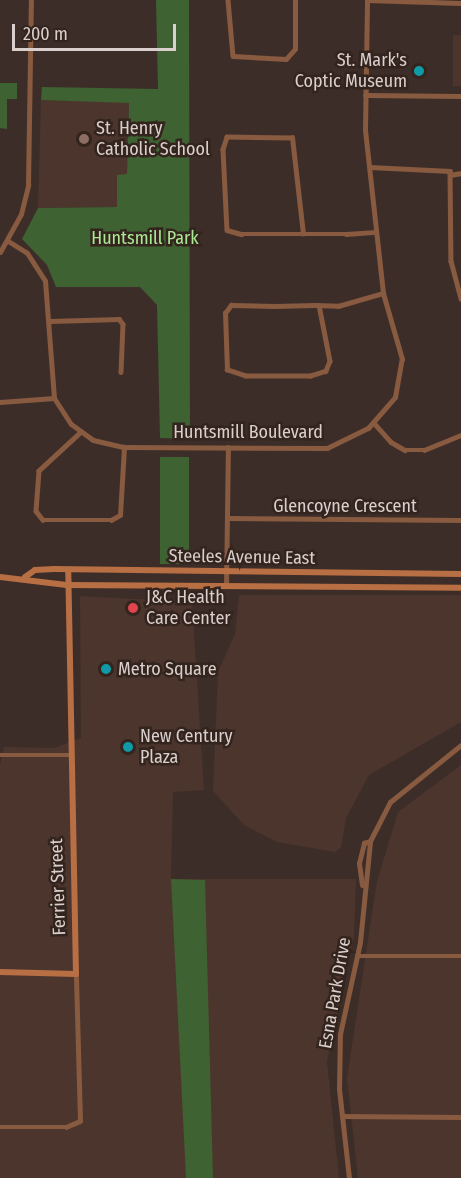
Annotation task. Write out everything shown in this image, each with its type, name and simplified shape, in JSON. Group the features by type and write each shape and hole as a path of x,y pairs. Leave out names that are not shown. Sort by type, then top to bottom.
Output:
{"main road":[{"name":"Steeles Avenue East","path":"25,577 35,570 461,574"},
{"name":"Ferrier Street","path":"68,570 69,755 76,974"},
{"name":"Steeles Avenue East","path":"0,577 25,577 35,584 68,585 461,588"},
{"path":"0,972 76,974"}],"street":[{"path":"0,252 8,241 28,185 31,0"},
{"path":"228,0 233,56 286,59 295,49 295,0"},
{"path":"367,0 461,3"},
{"name":"Huntsmill Boulevard","path":"80,433 124,447 327,448 374,423 395,397 402,372 401,351 383,293 376,232 365,95 367,0"},
{"path":"365,95 461,96"},
{"path":"303,234 292,138 227,137 223,149 227,230 303,234 376,232"},
{"path":"370,166 444,168 450,175 451,261 461,299"},
{"path":"450,175 461,173"},
{"path":"8,241 40,270 48,292 54,398 80,433 39,471 36,511 43,520 111,520 120,516 124,447"},
{"path":"319,305 330,361 326,371 311,376 246,376 228,370 225,313 231,305 319,305 338,306 383,293"},
{"path":"50,321 120,320 121,372"},
{"path":"0,402 54,398"},
{"path":"374,423 391,442 405,450 424,450 461,435"},
{"path":"226,586 229,518 228,447"},
{"name":"Glencoyne Crescent","path":"229,518 461,520"},
{"name":"Esna Park Drive","path":"350,1178 342,1116 340,1034 357,956 362,885 370,841 395,797 461,745"},
{"path":"0,755 69,755"},
{"path":"357,956 461,956"},
{"name":"Ferrier Street","path":"0,1127 66,1127 80,1121 76,974"},
{"path":"342,1116 461,1117"}],"shaded area":[{"path":"453,35 461,35 461,86 453,86"},
{"name":"St. Henry Catholic School","path":"41,100 129,102 127,175 117,175 117,207 38,208"},
{"path":"239,595 461,595 461,722 369,775 346,818 341,848 335,852 277,842 244,825 213,791 218,672 235,634"},
{"path":"80,596 192,602 204,790 173,792 171,879 356,879 354,935 327,1061 339,1178 0,1178 0,765 4,747 54,748 81,738"},
{"path":"461,765 461,1178 358,1178 347,1078 377,881 398,812"}],"green space":[{"name":"Huntsmill Park","path":"156,0 189,0 190,439 160,438 157,305 140,287 56,287 47,265 22,239 38,208 117,207 117,175 127,174 129,103 41,100 42,87 158,89"},
{"path":"0,83 17,83 17,99 7,99 7,129 0,128"},
{"path":"160,457 189,457 189,564 160,564"},
{"path":"171,879 205,880 213,1178 186,1178"}],"place":[{"name":"St. Mark's Coptic Museum","path":"419,71"},
{"name":"St. Henry Catholic School","path":"84,139"},
{"name":"J&C Health Care Center","path":"133,608"},
{"name":"Metro Square","path":"106,669"},
{"name":"New Century Plaza","path":"128,747"}]}
